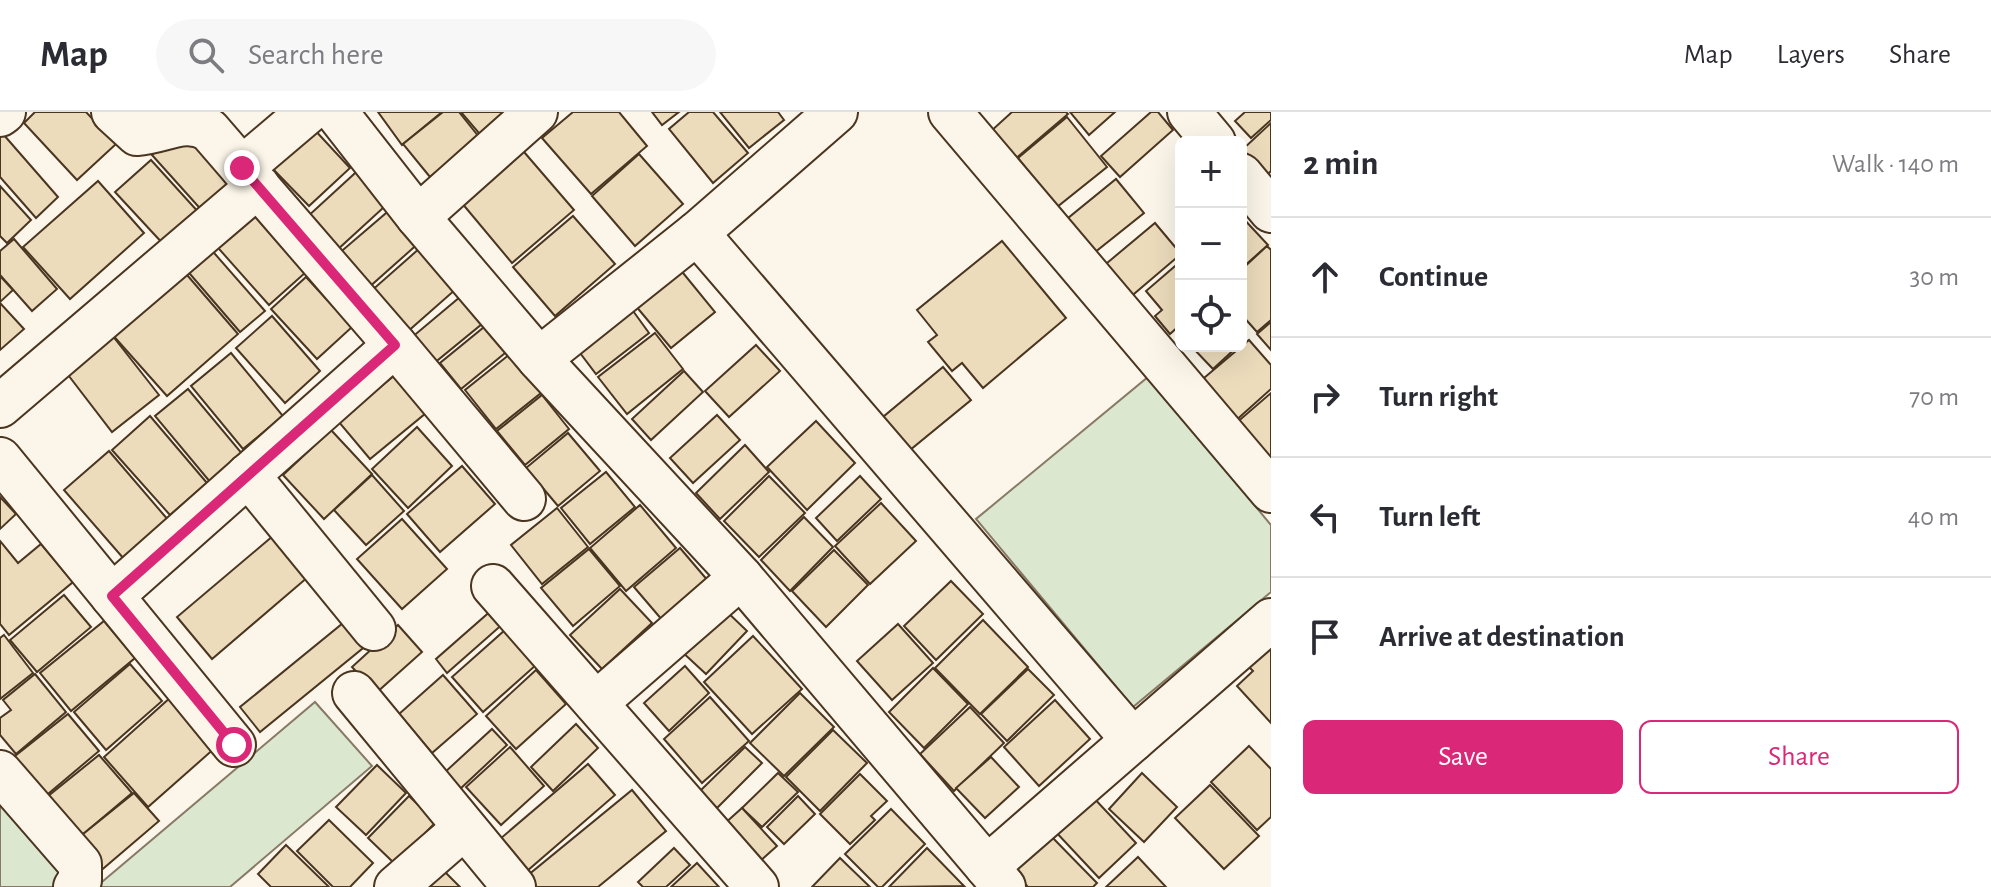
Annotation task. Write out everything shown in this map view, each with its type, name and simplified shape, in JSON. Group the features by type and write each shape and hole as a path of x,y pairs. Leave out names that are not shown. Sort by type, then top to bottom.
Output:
{"street":[{"path":"113,112 137,134 156,133 187,122 209,130 524,499"},
{"path":"0,406 250,177 308,112"},
{"path":"336,112 418,217 539,359 741,577 996,877 1133,740 1271,620"},
{"path":"418,217 536,112"},
{"path":"539,359 697,233 836,112"},
{"path":"950,112 1271,491"},
{"path":"1189,112 1209,136"},
{"path":"1247,182 1271,211"},
{"path":"697,233 1133,740"},
{"path":"112,596 395,345"},
{"path":"0,459 234,745"},
{"path":"248,475 374,629"},
{"path":"596,703 741,577"},
{"path":"493,586 757,887"},
{"path":"354,693 514,887"},
{"path":"0,772 80,864 80,880 75,887"},
{"path":"396,887 464,828"}],"green space":[{"path":"1148,377 1271,525 1271,592 1133,707 976,519"},
{"path":"315,702 372,766 230,887 96,887"},
{"path":"0,799 75,887 0,887"}],"building":[{"path":"35,112 86,112 116,144 77,180 24,123"},
{"path":"378,112 442,112 402,145"},
{"path":"443,112 459,112 479,137 430,177 403,144"},
{"path":"461,112 528,112 490,146"},
{"path":"573,112 619,112 647,146 591,194 542,138"},
{"path":"652,112 679,112 662,125"},
{"path":"689,112 713,112 748,153 713,183 669,129"},
{"path":"720,112 778,112 784,120 749,148"},
{"path":"1012,112 1068,114 1014,160 990,132"},
{"path":"1070,112 1115,112 1089,135"},
{"path":"1151,112 1158,112 1173,130 1120,177 1101,156"},
{"path":"1245,112 1271,112 1271,120 1251,138 1235,121"},
{"path":"1067,117 1107,167 1057,207 1018,158"},
{"path":"1271,123 1271,171 1267,175 1247,155 1247,145"},
{"path":"312,127 350,168 309,206 271,167"},
{"path":"182,128 236,188 206,215 152,155"},
{"path":"3,134 58,197 36,218 0,177 0,137"},
{"path":"512,138 574,210 512,263 451,190"},
{"path":"639,154 683,204 635,246 592,196"},
{"path":"151,160 201,215 166,247 115,192"},
{"path":"365,164 395,197 336,251 306,218"},
{"path":"1116,179 1144,213 1089,257 1062,223"},
{"path":"98,181 144,233 70,299 23,247"},
{"path":"0,186 31,220 7,243 0,236"},
{"path":"250,208 306,272 269,305 212,241"},
{"path":"392,208 421,241 367,289 337,255"},
{"path":"573,216 615,264 555,316 513,267"},
{"path":"1247,222 1268,245 1247,264"},
{"path":"1155,223 1175,247 1175,259 1128,299 1101,268"},
{"path":"14,239 57,289 32,311 0,275 0,251"},
{"path":"1002,241 1066,318 983,388 962,363 952,371 928,342 937,335 917,310"},
{"path":"208,246 265,311 240,332 184,267"},
{"path":"1267,246 1271,250 1271,320 1257,332 1247,321 1247,264"},
{"path":"420,248 456,289 406,333 370,292"},
{"path":"1175,266 1175,329 1170,334 1155,316 1162,310 1146,291"},
{"path":"181,268 238,334 167,396 110,332"},
{"path":"679,268 715,312 671,348 635,305"},
{"path":"0,276 13,290 0,302"},
{"path":"306,277 352,327 317,359 271,309"},
{"path":"466,292 488,319 433,364 411,338"},
{"path":"0,303 24,329 0,350"},
{"path":"628,304 649,333 596,374 574,345"},
{"path":"272,316 320,371 285,403 236,348"},
{"path":"1271,322 1271,350 1257,334"},
{"path":"489,323 510,349 461,389 440,363"},
{"path":"108,330 159,395 112,432 62,367"},
{"path":"655,333 683,369 627,414 598,377"},
{"path":"1249,340 1271,365 1271,389 1233,423 1198,383 1235,352 1247,352"},
{"path":"756,345 780,371 729,417 705,391"},
{"path":"515,350 546,389 496,429 465,390"},
{"path":"1197,352 1231,352 1213,369"},
{"path":"231,353 283,416 243,449 191,386"},
{"path":"943,367 971,400 910,450 883,417"},
{"path":"684,371 703,392 651,440 632,419"},
{"path":"395,375 426,413 370,459 338,421"},
{"path":"188,389 244,456 211,483 155,416"},
{"path":"1271,393 1271,456 1266,460 1235,424"},
{"path":"542,395 569,429 525,465 497,431"},
{"path":"717,415 740,440 693,483 670,458"},
{"path":"150,416 207,483 170,515 112,450"},
{"path":"816,421 855,463 807,510 767,467"},
{"path":"417,427 452,466 408,508 372,469"},
{"path":"331,430 372,474 324,519 283,475"},
{"path":"568,433 600,471 558,506 526,468"},
{"path":"745,445 769,472 720,519 696,493"},
{"path":"109,451 169,521 124,559 64,490"},
{"path":"462,466 495,504 440,552 407,514"},
{"path":"606,472 635,507 590,544 561,508"},
{"path":"372,475 404,511 366,545 334,510"},
{"path":"769,476 805,513 759,557 724,521"},
{"path":"860,476 881,499 837,541 816,518"},
{"path":"0,497 16,514 0,529"},
{"path":"881,503 916,541 870,584 835,546"},
{"path":"640,505 676,548 626,591 590,548"},
{"path":"557,508 588,547 542,584 511,545"},
{"path":"804,517 833,547 790,591 761,560"},
{"path":"402,519 447,569 402,609 357,559"},
{"path":"280,530 315,571 212,659 177,617"},
{"path":"0,541 18,563 41,544 73,582 9,635 0,624"},
{"path":"680,548 709,582 663,621 634,587"},
{"path":"589,549 620,586 573,626 541,588"},
{"path":"834,550 868,585 826,627 792,591"},
{"path":"951,581 983,614 936,660 904,626"},
{"path":"620,589 652,623 602,669 570,635"},
{"path":"64,595 91,627 37,672 10,640"},
{"path":"722,607 747,631 706,674 680,650"},
{"path":"493,609 505,622 447,673 436,659"},
{"path":"348,619 368,644 260,732 240,707"},
{"path":"983,620 1028,667 980,714 935,668"},
{"path":"104,621 135,658 71,711 40,673"},
{"path":"898,624 933,663 892,700 857,661"},
{"path":"398,625 422,652 376,693 352,667"},
{"path":"505,630 536,665 483,712 452,677"},
{"path":"4,635 33,673 0,699 0,638"},
{"path":"753,636 802,689 752,734 704,682"},
{"path":"1271,644 1271,723 1237,686 1253,671 1247,665"},
{"path":"130,664 162,701 106,750 74,712"},
{"path":"685,666 709,693 669,731 644,703"},
{"path":"933,668 968,704 924,748 889,712"},
{"path":"1028,669 1054,695 1007,741 981,714"},
{"path":"536,670 566,704 516,749 486,716"},
{"path":"35,674 66,712 16,754 0,735 0,718 11,710 3,700"},
{"path":"443,675 477,714 432,753 399,714"},
{"path":"800,693 834,727 784,776 750,743"},
{"path":"171,697 216,747 148,807 104,757"},
{"path":"710,697 749,741 702,783 664,739"},
{"path":"1055,700 1090,739 1039,786 1004,747"},
{"path":"970,707 1004,743 954,791 920,754"},
{"path":"68,714 99,751 42,799 10,760"},
{"path":"576,724 598,748 553,791 531,767"},
{"path":"492,729 507,745 459,790 444,773"},
{"path":"833,730 867,763 820,811 786,777"},
{"path":"1249,746 1271,769 1271,817 1257,830 1211,782"},
{"path":"510,747 544,786 501,825 466,787"},
{"path":"745,747 762,763 717,808 700,791"},
{"path":"99,755 132,793 75,841 42,801"},
{"path":"991,757 1019,787 985,818 956,788"},
{"path":"588,764 615,795 527,871 500,839"},
{"path":"377,765 406,793 366,835 336,807"},
{"path":"778,773 798,792 762,827 742,808"},
{"path":"1142,773 1177,807 1144,842 1109,809"},
{"path":"860,774 887,801 871,816 875,820 850,844 820,814"},
{"path":"1210,785 1259,836 1224,869 1175,818"},
{"path":"632,790 666,831 598,887 536,887 527,876"},
{"path":"134,793 159,821 98,873 72,843"},
{"path":"1091,795 1136,843 1099,878 1054,830"},
{"path":"409,796 436,822 395,864 368,838"},
{"path":"798,796 815,814 784,844 767,827"},
{"path":"742,808 777,846 758,863 723,825"},
{"path":"891,809 925,844 882,887 878,887 845,854"},
{"path":"329,820 373,863 350,887 333,887 297,851"},
{"path":"1047,832 1097,883 1093,887 1028,887 1010,868"},
{"path":"286,845 329,887 271,887 258,874"},
{"path":"674,848 690,865 666,887 643,887 638,882"},
{"path":"927,848 964,886 889,887"},
{"path":"1138,857 1166,887 1106,887"},
{"path":"840,858 870,887 812,887"},
{"path":"697,863 719,887 671,887"},
{"path":"438,865 460,887 415,887"}],"route":[{"path":"234,745 112,596 395,345 242,168"}]}
